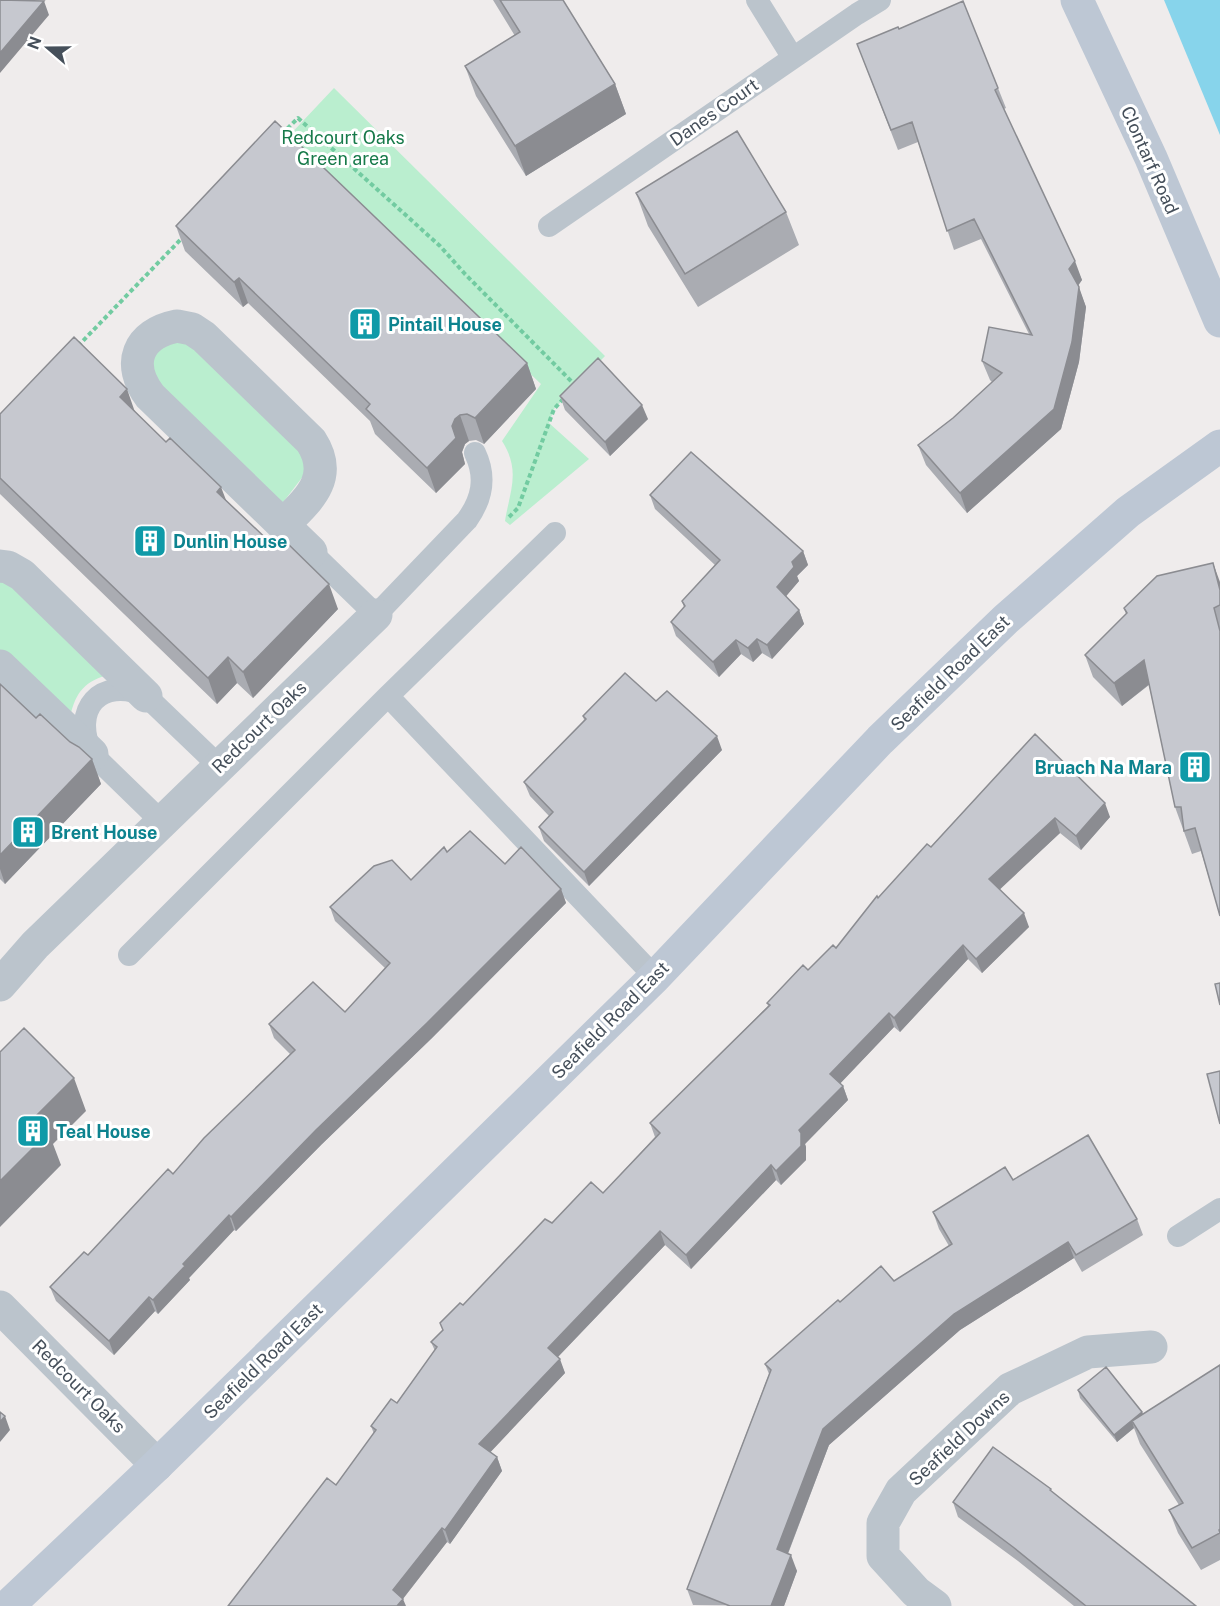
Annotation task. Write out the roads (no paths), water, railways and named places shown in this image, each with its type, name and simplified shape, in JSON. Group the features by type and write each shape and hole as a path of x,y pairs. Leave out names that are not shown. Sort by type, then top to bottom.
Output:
{"street":[{"name":"Clontarf Road","path":"1077,0 1151,158 1220,321"},
{"path":"283,525 310,498 319,482 321,468 318,452 311,441 204,337 192,329 177,326 162,329 148,340 139,353 136,368 140,383 150,396 283,525 311,552"},
{"name":"Seafield Road East","path":"8,1606 158,1465 655,977 880,740 1006,619 1128,512 1220,446"},
{"path":"0,566 8,567 22,575 146,696"},
{"name":"Redcourt Oaks","path":"0,985 35,945 376,615"},
{"path":"0,666 92,754"},
{"name":"Redcourt Oaks","path":"0,1307 158,1465"},
{"name":"Seafield Downs","path":"935,1606 916,1592 884,1556 883,1523 901,1491 1010,1389 1088,1352 1151,1347"}],"lane":[{"path":"757,0 793,58"},
{"name":"Danes Court","path":"549,226 880,0"},
{"name":"Redcourt Oaks","path":"376,615 468,520 478,505 483,487 480,464 475,453"},
{"path":"129,955 555,533"},
{"path":"311,552 376,615"},
{"path":"162,822 92,754 86,741 85,728 86,714 94,701 105,693 117,689 131,689 146,696 219,766"},
{"path":"388,696 655,977"},
{"path":"1178,1236 1220,1209"}],"water":[{"path":"1164,0 1220,0 1220,135"}],"place":[{"name":"Pintail House","path":"365,324"},
{"name":"Dunlin House","path":"150,541"},
{"name":"Bruach Na Mara","path":"1195,767"},
{"name":"Brent House","path":"28,832"},
{"name":"Teal House","path":"33,1131"}],"park label":[{"name":"Redcourt Oaks Green area","path":"343,147"}]}
